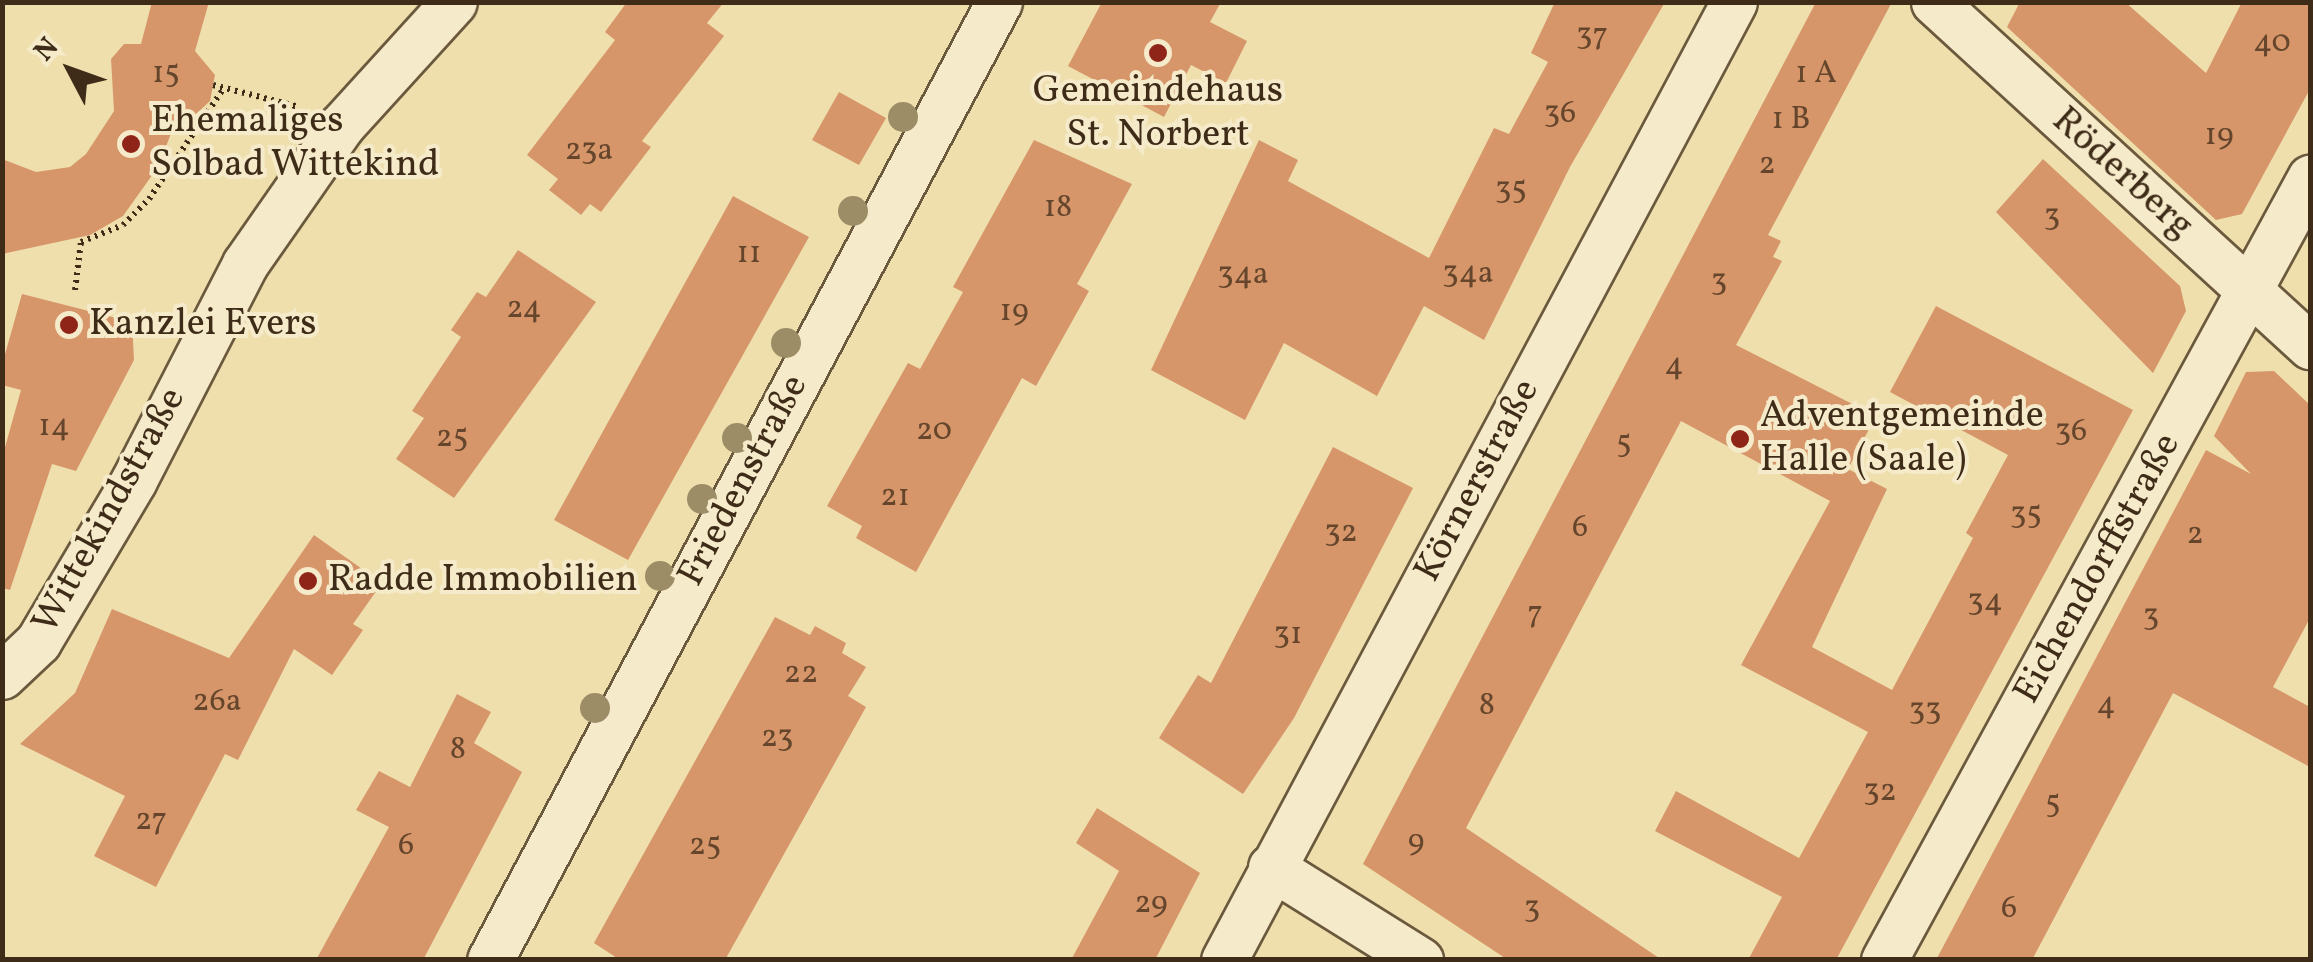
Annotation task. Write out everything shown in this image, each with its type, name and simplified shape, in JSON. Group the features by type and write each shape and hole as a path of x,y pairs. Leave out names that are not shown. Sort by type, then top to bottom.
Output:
{"street":[{"name":"Friedenstraße","path":"490,960 999,2"},
{"name":"Körnerstraße","path":"1224,960 1734,2"},
{"name":"Röderberg","path":"1934,2 2310,346"},
{"name":"Wittekindstraße","path":"2,676 38,642 134,480 245,264 342,125 444,5"},
{"name":"Eichendorffstraße","path":"1884,960 2310,178"},
{"path":"1271,867 1420,960"}],"path":[{"path":"213,85 262,98"},
{"path":"75,290 81,242 123,225 149,199 224,88"}],"building":[{"name":"Ehemaliges Solbad Wittekind","path":"152,2 209,2 195,51 215,75 210,101 196,114 179,113 158,167 123,216 90,235 2,254 2,159 36,172 70,167 86,154 114,111 111,59 124,44 141,44"},
{"path":"627,2 724,2 707,23 724,36 642,141 651,147 601,212 590,204 581,215 549,190 558,179 527,155 615,40 605,32"},
{"name":"Gemeindehaus St. Norbert","path":"1102,2 1221,2 1210,22 1247,41 1226,83 1191,65 1164,117 1068,66"},
{"path":"1555,2 1665,2 1570,167 1484,340 1424,306 1377,396 1284,343 1245,420 1151,370 1259,140 1298,160 1288,181 1429,258 1494,128 1509,134 1548,62 1531,53"},
{"path":"1816,2 1892,2 1768,235 1781,241 1773,257 1782,261 1736,345 1876,416 1848,469 1887,489 1812,647 1892,690 1973,538 1966,533 2008,455 1890,392 1936,306 2133,410 1836,960 1748,960 1782,897 1655,831 1676,791 1799,858 1868,732 1741,665 1830,501 1681,421 1466,828 1662,960 1508,960 1363,864"},
{"path":"2020,2 2125,2 2206,73 2242,2 2310,2 2310,89 2242,214 2216,220 2007,27"},
{"path":"839,92 886,118 859,165 812,140"},
{"path":"1034,140 1132,184 1077,284 1089,291 1036,386 1022,378 916,572 856,538 862,526 827,506 908,363 920,369 963,292 953,287"},
{"path":"2043,159 2180,286 2186,311 2153,373 1996,212"},
{"path":"733,196 809,237 628,560 554,520"},
{"path":"518,250 596,302 454,498 396,459 424,418 412,411 461,337 451,330 477,292 486,297"},
{"path":"22,294 132,322 134,360 76,471 52,464 10,590 2,588 2,458 21,390 2,385 2,365"},
{"path":"2274,371 2310,405 2310,618 2273,687 2310,707 2310,767 2173,693 2032,960 1936,960 2206,450 2251,474 2214,436 2246,372"},
{"path":"1333,447 1413,488 1294,718 1243,794 1159,738 1198,675 1211,683"},
{"path":"314,535 382,583 353,624 363,630 332,675 294,649 238,760 225,754 156,887 94,856 125,796 20,744 75,693 112,609 229,658"},
{"path":"775,617 810,635 815,626 846,643 842,653 866,667 848,696 866,707 725,960 620,960 594,943"},
{"path":"457,694 491,712 474,743 522,772 423,960 316,960 389,827 356,810 379,771 410,787"},
{"path":"1097,808 1200,873 1155,960 1071,960 1119,871 1076,843"}],"place":[{"name":"Gemeindehaus St. Norbert","path":"1158,53"},
{"name":"Ehemaliges Solbad Wittekind","path":"131,144"},
{"name":"Kanzlei Evers","path":"69,325"},
{"name":"Adventgemeinde Halle (Saale)","path":"1740,439"},
{"name":"Radde Immobilien","path":"308,581"}]}
